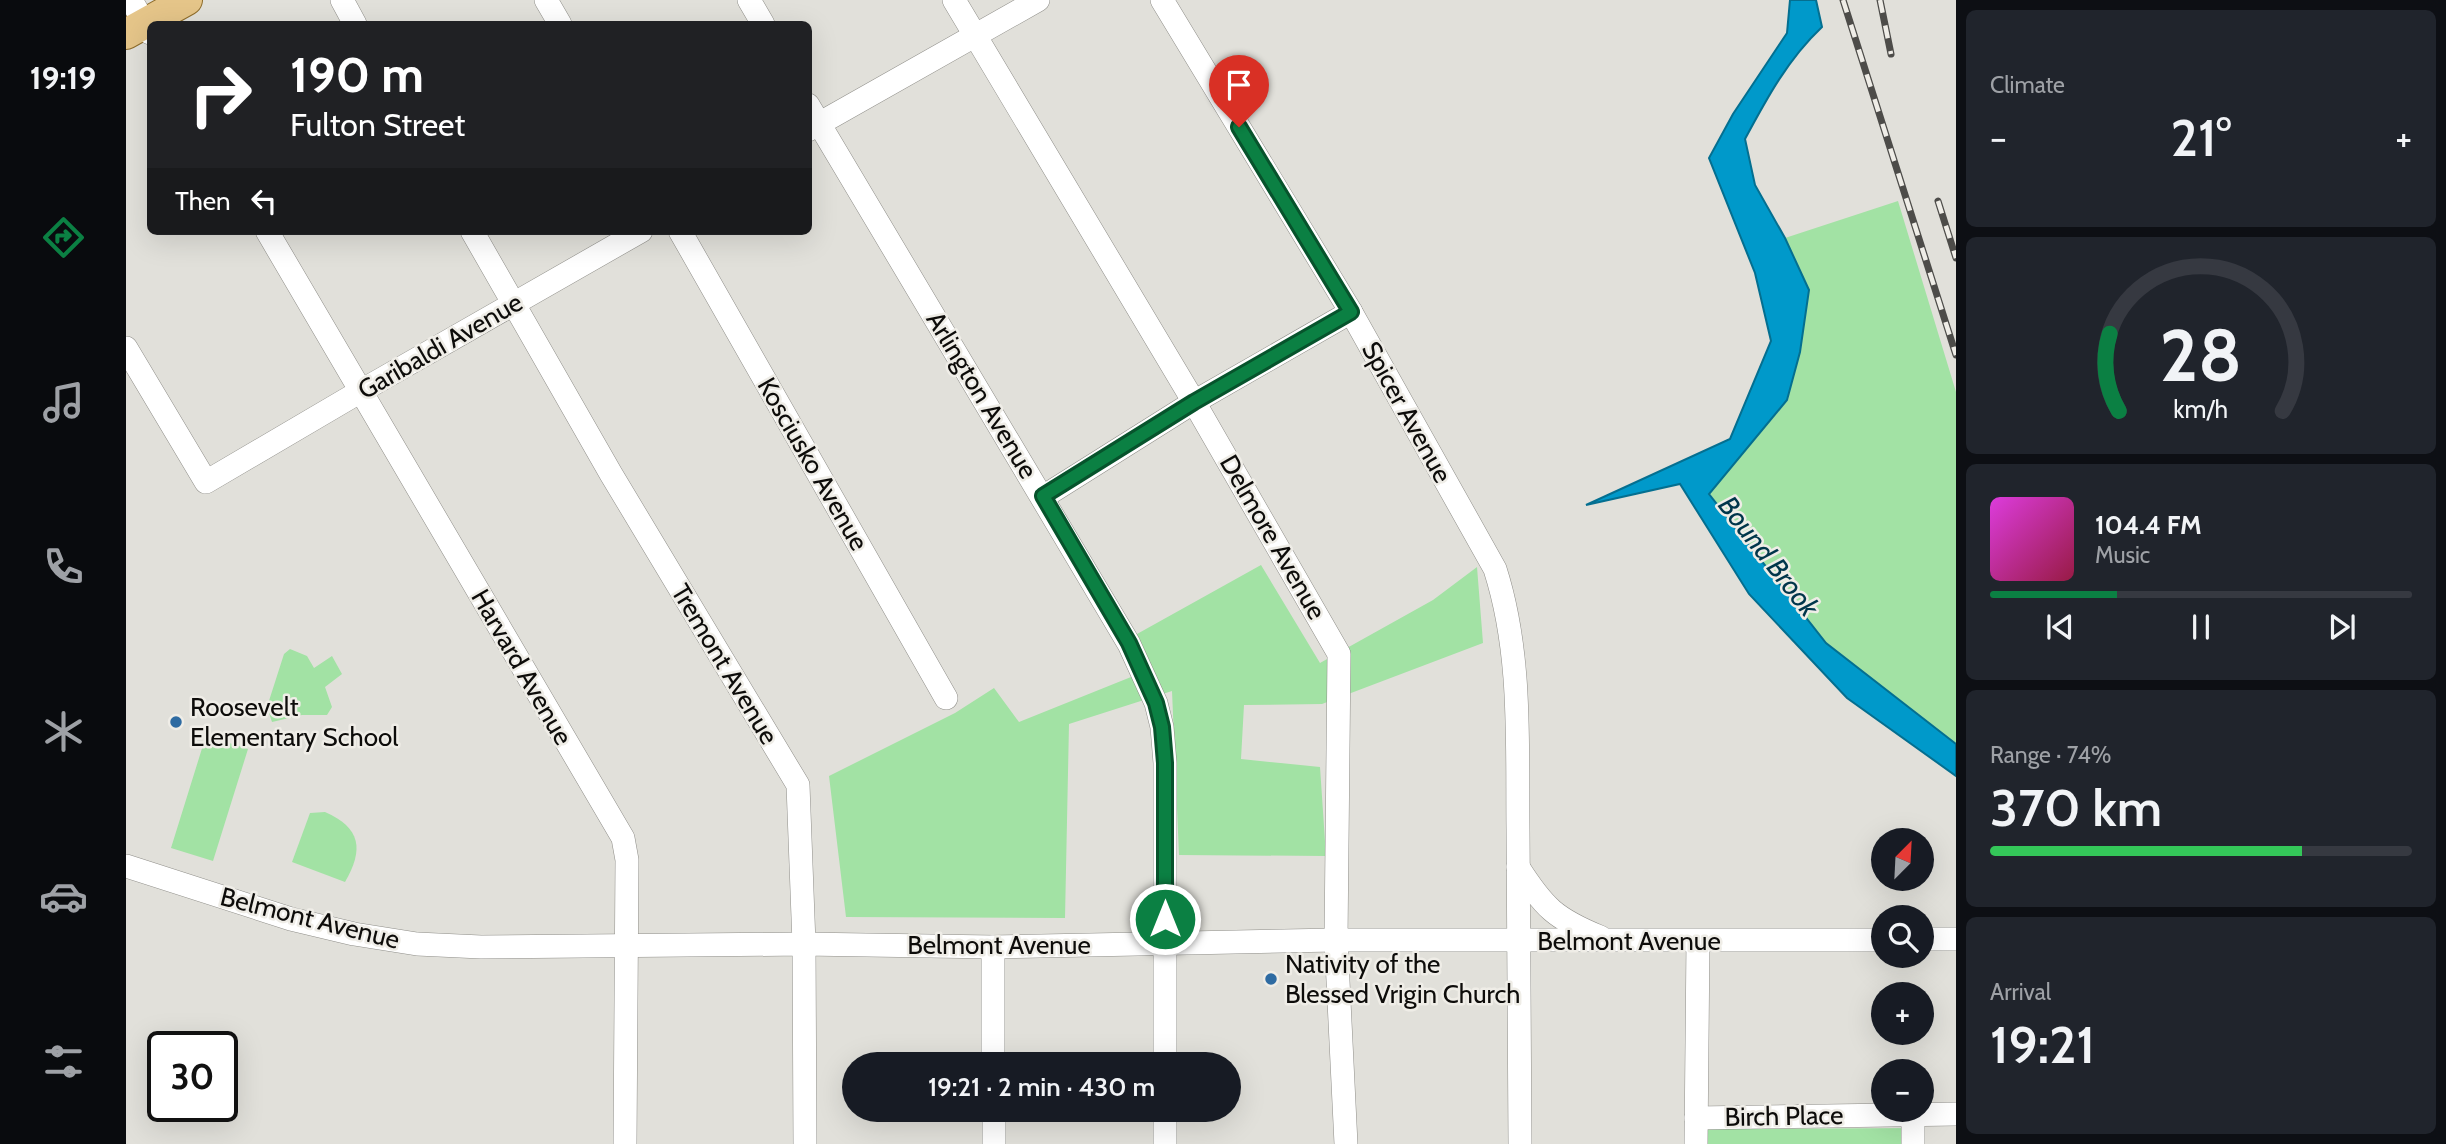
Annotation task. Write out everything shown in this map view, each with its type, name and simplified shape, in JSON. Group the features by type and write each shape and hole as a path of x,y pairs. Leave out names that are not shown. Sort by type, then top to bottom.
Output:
{"main road":[{"path":"138,23 187,0"}],"street":[{"path":"342,0 353,21"},
{"path":"546,0 558,21"},
{"path":"749,0 761,21"},
{"name":"Delmore Avenue","path":"954,0 1194,402 1339,654 1336,940 1346,1144"},
{"path":"812,119 974,37 1038,0"},
{"name":"Spicer Avenue","path":"1166,4 1351,312 1495,569 1505,600 1513,645 1517,725 1520,1144"},
{"name":"Arlington Avenue","path":"812,119 1043,496 1129,643 1156,703 1162,727 1165,763 1165,1052"},
{"name":"Harvard Avenue","path":"269,235 623,838 627,860 625,1144"},
{"name":"Tremont Avenue","path":"474,235 611,474 798,785 804,944 805,1144"},
{"name":"Garibaldi Avenue","path":"126,348 206,482 634,235"},
{"name":"Kosciusko Avenue","path":"682,235 946,698"},
{"path":"1043,496 1194,402 1351,312"},
{"name":"Belmont Avenue","path":"126,866 291,919 354,934 417,944 993,947 1336,940 1871,940"},
{"path":"1518,867 1543,904 1555,915 1610,941"},
{"path":"1934,939 1956,939"},
{"path":"1696,1144 1698,941"},
{"path":"993,947 993,1052"},
{"name":"Birch Place","path":"1934,1114 1956,1114"},
{"name":"Birch Place","path":"1696,1118 1871,1115"},
{"path":"994,1122 994,1144"},
{"path":"1165,1122 1165,1144"},
{"path":"1913,1122 1913,1144"}],"green space":[{"path":"1898,201 1956,392 1956,744 1826,643 1709,493 1788,400 1809,290 1785,238"},
{"path":"1261,565 1320,663 1433,600 1477,567 1483,643 1322,704 1244,705 1241,759 1320,767 1326,856 1179,855 1172,691 1069,724 1065,918 846,917 829,776 955,713 994,688 1019,722 1131,677 1137,634"},
{"path":"290,649 307,656 314,668 332,656 342,674 325,687 332,707 327,715 302,715 272,722 267,707 284,654"},
{"path":"220,740 248,749 213,861 171,848 204,742 218,746"},
{"path":"325,812 346,825 356,841 355,859 345,882 292,862 310,813"},
{"path":"1923,1128 1923,1144 1699,1144 1699,1129"}],"water":[{"path":"1790,0 1816,0 1822,27 1788,66 1745,139 1755,185 1785,238 1809,290 1800,352 1787,400 1709,494 1826,643 1956,744 1956,776 1847,698 1749,594 1680,484 1586,505 1730,439 1771,341 1755,273 1709,158 1733,114 1787,33"}],"railway":[{"path":"1843,0 1956,355"},
{"path":"1880,0 1891,54"},
{"path":"1938,201 1956,258"}],"place":[{"name":"Roosevelt Elementary School","path":"176,722"},
{"name":"Nativity of the Blessed Vrigin Church","path":"1271,979"}],"route":[{"path":"1165,919 1165,763 1162,727 1156,703 1129,643 1043,496 1194,402 1351,312 1239,127"}],"water label":[{"name":"Bound Brook","path":"1769,556"}]}
